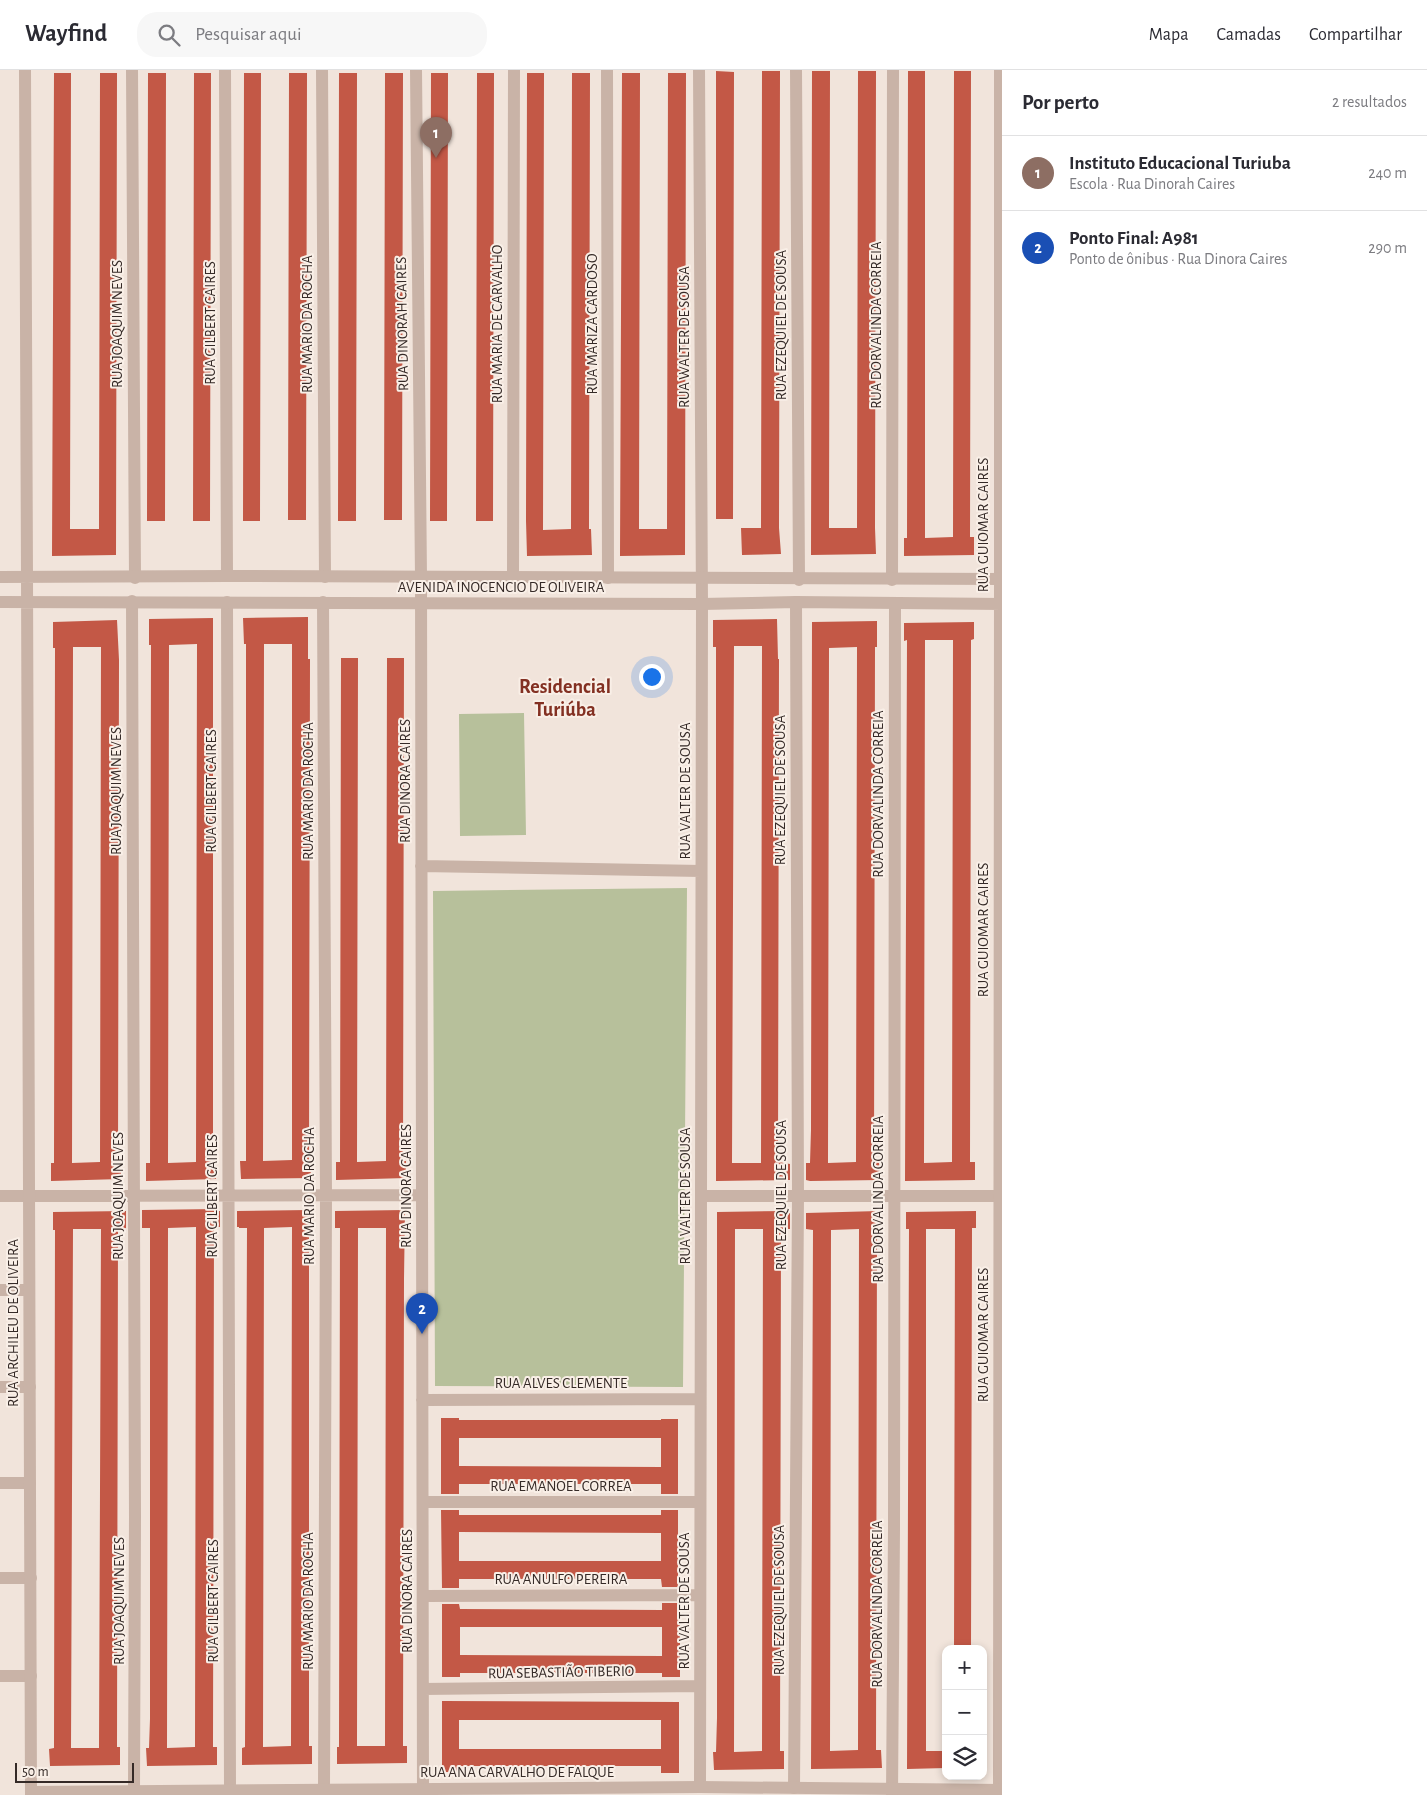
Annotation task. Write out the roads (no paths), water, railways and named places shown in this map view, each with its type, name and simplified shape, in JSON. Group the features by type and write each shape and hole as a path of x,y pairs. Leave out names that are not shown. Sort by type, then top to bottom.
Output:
{"street":[{"name":"RUA ARCHILEU DE OLIVEIRA","path":"25,70 31,1793"},
{"name":"RUA JOAQUIM NEVES","path":"132,70 135,578"},
{"name":"RUA GILBERT CAIRES","path":"225,70 227,576"},
{"name":"RUA MARIO DA ROCHA","path":"322,70 325,578"},
{"name":"RUA DINORAH CAIRES","path":"416,70 421,577"},
{"name":"RUA MARIA DE CARVALHO","path":"513,577 514,70"},
{"name":"RUA MARIZA CARDOSO","path":"608,70 608,578"},
{"name":"RUA WALTER DE SOUSA","path":"699,70 702,604"},
{"name":"RUA EZEQUIEL DE SOUSA","path":"796,70 799,580"},
{"name":"RUA DORVALINDA CORREIA","path":"892,580 893,70"},
{"name":"RUA GUIOMAR CAIRES","path":"1000,70 1000,1790"},
{"name":"AVENIDA INOCENCIO DE OLIVEIRA","path":"0,577 1001,579"},
{"name":"RUA DINORA CAIRES","path":"421,577 423,1792"},
{"name":"RUA JOAQUIM NEVES","path":"132,601 134,1791"},
{"name":"AVENIDA INOCENCIO DE OLIVEIRA","path":"0,602 702,604 796,602 1001,604"},
{"name":"RUA GILBERT CAIRES","path":"227,602 230,1790"},
{"name":"RUA MARIO DA ROCHA","path":"323,602 326,1195 324,1790"},
{"name":"RUA EZEQUIEL DE SOUSA","path":"794,1788 798,1196 796,602"},
{"name":"RUA DORVALINDA CORREIA","path":"892,1792 895,603"},
{"name":"RUA VALTER DE SOUSA","path":"700,1787 702,604"},
{"path":"421,866 701,871"},
{"path":"0,1196 422,1194"},
{"path":"701,1196 1001,1196"},
{"path":"0,1290 30,1290"},
{"path":"0,1387 30,1387"},
{"name":"RUA ALVES CLEMENTE","path":"422,1400 700,1399"},
{"path":"0,1483 30,1483"},
{"name":"RUA EMANOEL CORREA","path":"423,1502 700,1502"},
{"path":"0,1578 30,1578"},
{"name":"RUA ANULFO PEREIRA","path":"423,1596 700,1595"},
{"path":"0,1676 31,1676"},
{"name":"RUA SEBASTIÃO TIBERIO","path":"423,1690 700,1686"},
{"name":"RUA ANA CARVALHO DE FALQUE","path":"31,1793 230,1790 423,1792 700,1787 892,1792 1000,1790"}],"place":[{"name":"Instituto Educacional Turiuba","path":"436,158"},
{"name":"Ponto Final: A981","path":"422,1334"}],"district":[{"name":"Residencial Turiúba","path":"565,698"}]}
